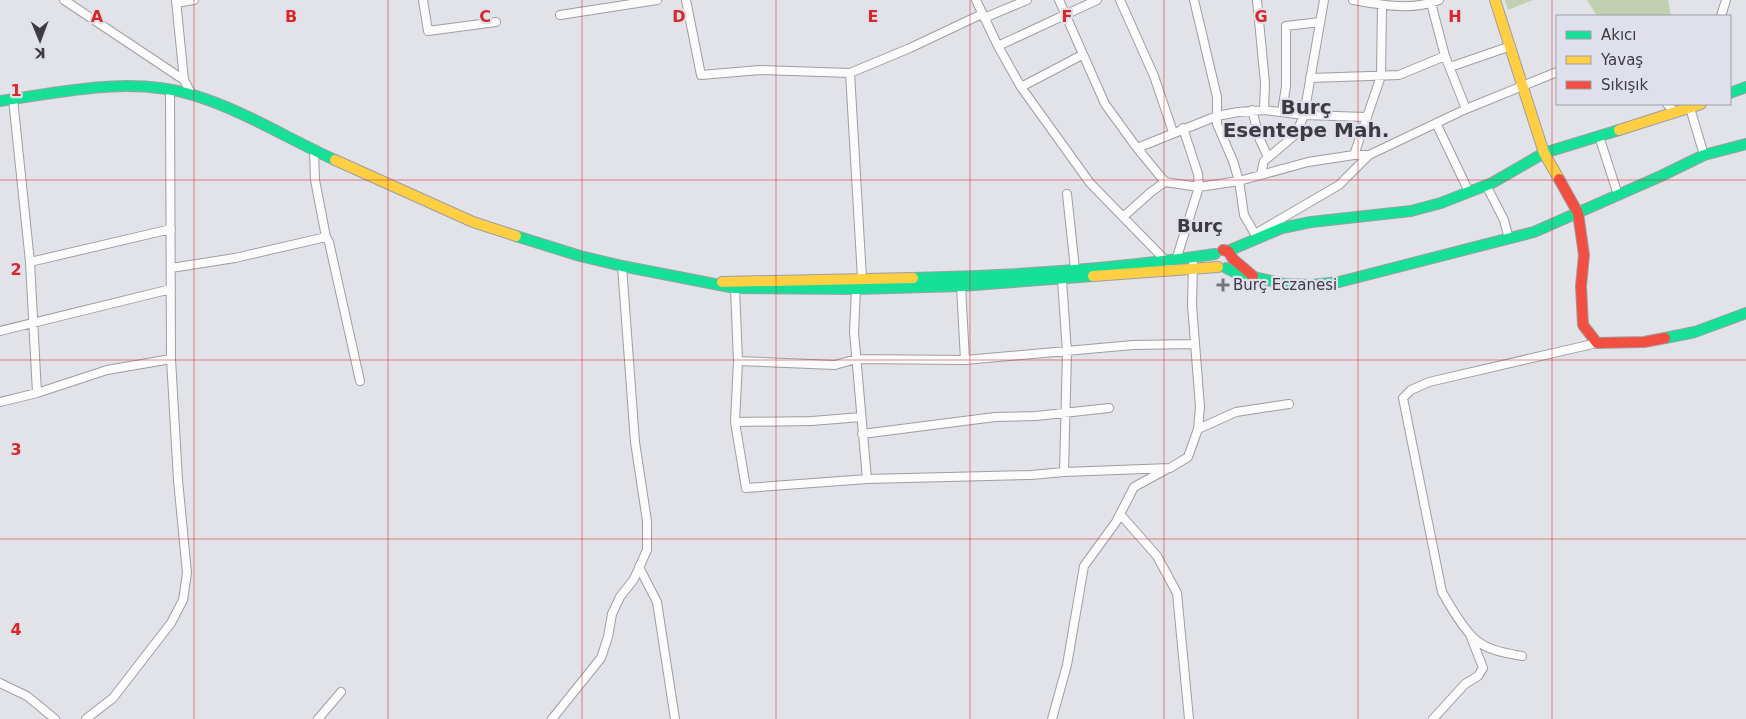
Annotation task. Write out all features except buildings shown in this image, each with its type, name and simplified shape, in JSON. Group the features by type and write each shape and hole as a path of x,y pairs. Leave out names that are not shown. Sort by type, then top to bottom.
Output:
{"main road":[{"path":"1495,0 1544,153 1578,213 1584,255 1580,286 1583,325 1597,343 1644,342 1695,332 1746,313"},
{"path":"0,101 101,87 130,86 170,90 192,95 242,114 314,151 473,222 580,256 736,288 856,289 870,282 1173,263 1193,269 1222,268 1231,265 1230,255"},
{"path":"1731,93 1746,87"},
{"path":"1230,255 1255,236 1282,228 1311,222 1411,210 1441,203 1486,185 1544,153 1698,105"},
{"path":"1215,254 1214,263 1222,268 1236,274 1253,276 1266,281 1316,285 1339,282 1534,232 1704,155 1746,144"},
{"path":"715,283 734,280 870,282 960,286 1062,280 1173,263 1193,257 1215,254 1222,250 1253,276"}],"street":[{"path":"64,0 184,80"},
{"path":"192,95 184,80 176,1 194,0"},
{"path":"423,0 428,31 496,22"},
{"path":"560,15 657,0"},
{"path":"686,0 701,75 760,70 850,73 983,16 1027,0"},
{"path":"976,0 1021,88 1090,183 1122,217 1173,263 1199,187 1198,174 1183,128"},
{"path":"1059,0 1105,104 1165,182"},
{"path":"998,46 1097,0"},
{"path":"1120,0 1154,76 1172,132"},
{"path":"1194,0 1216,97 1217,124 1233,161 1239,181 1244,215 1255,236 1339,185 1369,155 1466,109 1556,72"},
{"path":"1257,0 1265,83 1264,110"},
{"path":"1261,174 1262,165 1268,157 1296,134 1304,115 1324,0"},
{"path":"1358,0 1382,5 1395,3 1412,6 1435,2 1445,56 1466,109"},
{"path":"1721,15 1726,0"},
{"path":"1354,155 1382,76 1382,5"},
{"path":"1282,112 1286,86 1286,26 1320,22"},
{"path":"1450,67 1511,46"},
{"path":"1021,88 1082,55"},
{"path":"1310,78 1399,75 1445,56"},
{"path":"850,73 870,282"},
{"path":"86,719 113,698 166,630 178,612 186,589 186,560 178,480 171,359 170,90"},
{"path":"13,100 30,262 37,394"},
{"path":"1668,105 1676,113"},
{"path":"1690,108 1704,155"},
{"path":"1137,148 1172,132 1217,116 1252,110 1304,115 1367,116"},
{"path":"1252,110 1260,140 1268,157"},
{"path":"1436,123 1469,192"},
{"path":"1599,136 1618,195"},
{"path":"314,151 315,180 326,237 329,242 360,381"},
{"path":"1122,217 1150,192 1165,182 1199,187 1239,181 1308,162 1354,155 1369,155"},
{"path":"1486,185 1504,220 1510,239"},
{"path":"1067,194 1075,269"},
{"path":"30,262 170,229"},
{"path":"171,268 241,257 326,237"},
{"path":"1052,719 1066,665 1084,566 1116,522 1134,487 1188,457 1198,430 1200,407 1192,305 1193,257"},
{"path":"552,719 601,658 608,637 612,614 620,597 634,578 647,550 647,521 635,442 622,266"},
{"path":"1062,280 1067,352 1064,472"},
{"path":"960,286 965,360"},
{"path":"736,288 738,361 736,422 746,488 867,479 1031,475 1170,468"},
{"path":"0,331 171,289"},
{"path":"856,289 854,332 867,479"},
{"path":"1522,656 1496,651 1476,640 1452,610 1442,592 1427,525 1415,452 1403,398 1411,390 1429,382 1597,343"},
{"path":"738,361 835,365 856,360 965,360 1133,345 1194,344"},
{"path":"0,402 37,394 107,370 171,359"},
{"path":"1198,430 1236,412 1289,404"},
{"path":"862,434 995,418 1036,416 1109,408"},
{"path":"736,422 812,421 861,417"},
{"path":"1127,470 1144,482"},
{"path":"1120,514 1157,556 1177,594 1189,719"},
{"path":"639,567 657,602 675,719"},
{"path":"1433,719 1465,684 1478,676 1483,668 1469,632"},
{"path":"0,683 27,696 55,719"},
{"path":"318,719 341,692"}],"green space":[{"path":"1505,0 1533,0 1508,10"},
{"path":"1587,0 1668,0 1671,15 1596,15"}],"traffic: fast":[{"path":"0,101 72,90 121,86 169,89 212,101 335,160"},
{"path":"1731,93 1746,87"},
{"path":"1228,251 1282,228 1311,222 1411,211 1441,203 1492,183 1544,153 1619,130"},
{"path":"1226,268 1236,273 1285,284 1312,285 1339,282 1534,232 1704,155 1746,144"},
{"path":"516,236 580,256 622,266 735,288 856,289 961,286 1093,276"},
{"path":"913,278 989,276 1064,271 1140,264 1215,254"},
{"path":"1665,338 1695,332 1746,313"}],"traffic: slow":[{"path":"1495,0 1544,153 1559,179"},
{"path":"1619,130 1698,105"},
{"path":"335,160 473,222 516,236"},
{"path":"1093,276 1218,267"},
{"path":"722,282 913,278"}],"traffic: jam":[{"path":"1559,179 1578,213 1584,255 1581,286 1583,325 1597,343 1644,342 1665,338"},
{"path":"1223,250 1228,251 1233,259 1253,276"}],"place":[{"name":"Burç Eczanesi","path":"1223,285"}],"district":[{"name":"Burç Esentepe Mah.","path":"1306,118"},
{"name":"Burç","path":"1200,226"}]}
